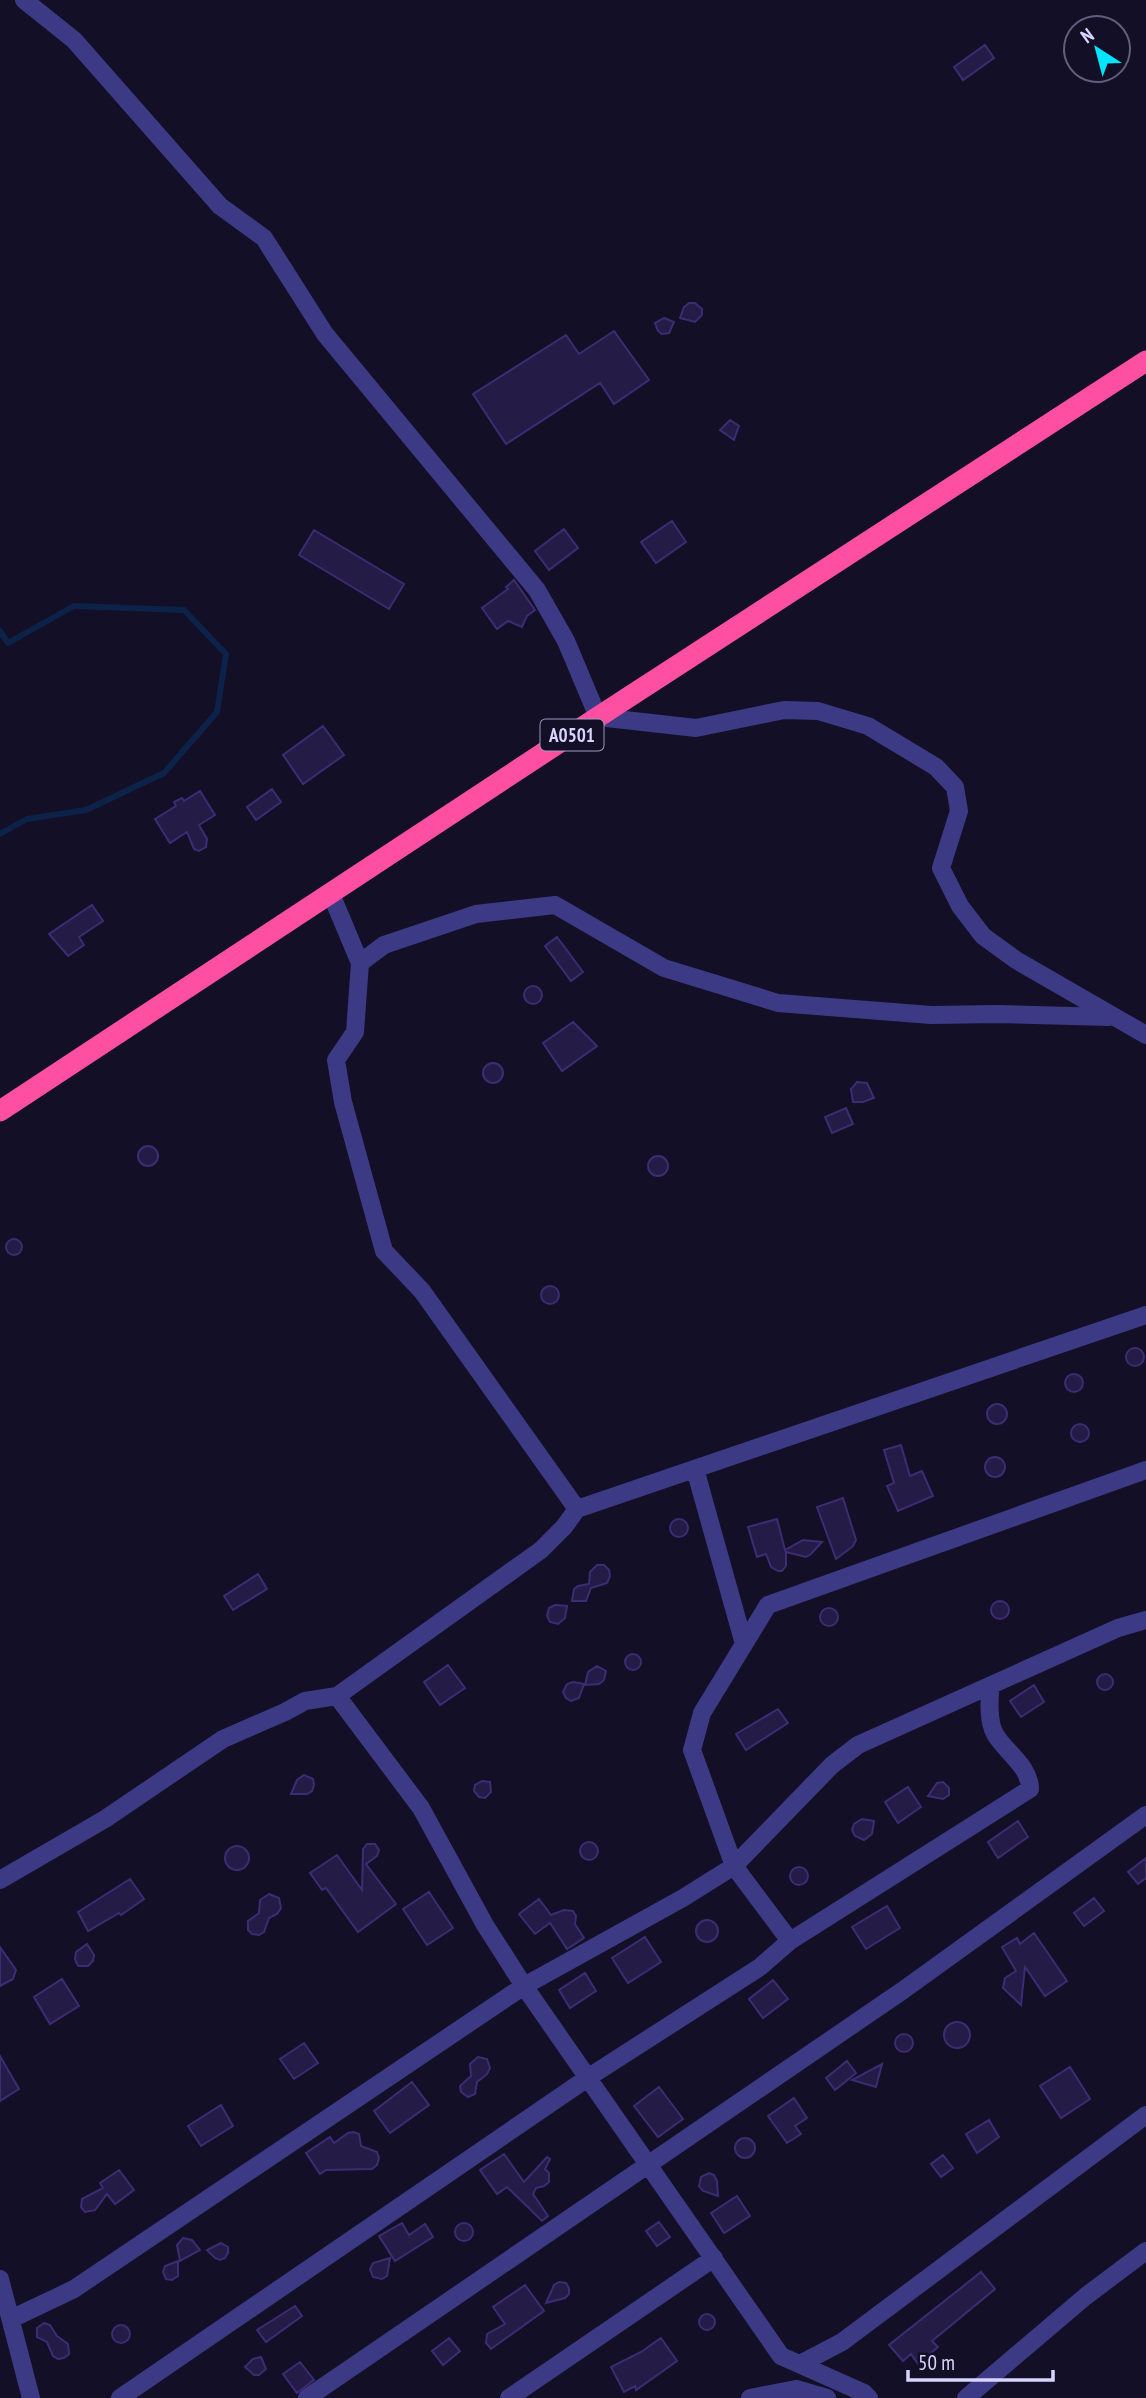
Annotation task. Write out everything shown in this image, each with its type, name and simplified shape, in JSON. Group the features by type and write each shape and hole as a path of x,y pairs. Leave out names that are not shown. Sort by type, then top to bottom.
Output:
{"highway":[{"name":"A0501","path":"0,1111 598,717 1146,361"}],"street":[{"path":"24,0 74,40 220,206 264,238 325,334 537,590 566,641 598,717 696,728 784,710 818,711 868,726 936,767 955,787 959,811 940,868 960,906 983,936 1016,960 1146,1035"},
{"path":"331,894 360,962 355,1032 336,1060 342,1102 384,1251 422,1291 578,1509"},
{"path":"360,962 384,945 476,914 555,905 664,968 778,1003 931,1016 998,1014 1116,1017 1146,1027"},
{"path":"0,1880 105,1819 223,1739 304,1701 337,1696 541,1550 578,1509 1146,1315"},
{"path":"695,1469 744,1644"},
{"path":"790,1941 734,1866 692,1750 702,1713 768,1605 1146,1470"},
{"path":"11,2319 74,2289 524,1986 683,1898 734,1866 832,1765 858,1745 1118,1628 1146,1620"},
{"path":"120,2398 589,2077 760,1967 790,1941 1030,1789 1030,1782 1016,1759 993,1732 989,1698 991,1685"},
{"path":"337,1696 421,1808 485,1924 524,1986 781,2356 864,2393 869,2398"},
{"path":"307,2398 902,1991 1146,1815"},
{"path":"800,2364 842,2342 1146,2115"},
{"path":"966,2398 1086,2296 1146,2251"},
{"path":"509,2398 713,2258"},
{"path":"0,2279 30,2398"},
{"path":"750,2398 796,2389 827,2398"}],"building":[{"path":"985,45 994,58 963,80 954,67"},
{"path":"695,303 702,309 702,315 695,322 680,318 684,307"},
{"path":"664,318 674,322 669,333 662,334 655,323"},
{"path":"614,331 649,380 614,404 600,383 506,444 473,394 566,335 579,354"},
{"path":"730,420 739,426 734,440 720,430"},
{"path":"672,521 686,542 656,563 641,542"},
{"path":"564,529 578,548 549,570 535,551"},
{"path":"314,530 404,584 389,609 299,555"},
{"path":"514,580 535,610 527,616 522,627 508,621 497,629 482,608 508,589 506,587"},
{"path":"323,726 344,755 303,784 283,755"},
{"path":"272,789 281,802 256,820 247,807"},
{"path":"200,791 215,815 199,825 207,839 206,847 199,851 194,849 187,832 170,843 155,819 176,806 174,802 182,798 184,801"},
{"path":"92,905 103,921 79,937 84,945 68,956 49,934"},
{"path":"557,937 583,972 571,981 545,946"},
{"path":"529,986 537,986 542,995 540,1002 529,1004 524,999 524,991"},
{"path":"573,1022 597,1046 562,1071 543,1043"},
{"path":"493,1063 500,1066 503,1073 500,1080 493,1083 486,1080 483,1073 486,1066"},
{"path":"857,1082 867,1083 874,1098 853,1102 851,1089"},
{"path":"846,1108 853,1124 832,1133 825,1117"},
{"path":"148,1146 155,1149 158,1156 155,1163 148,1166 141,1163 138,1156 141,1149"},
{"path":"658,1156 665,1159 668,1166 665,1173 658,1176 651,1173 648,1166 651,1159"},
{"path":"11,1239 17,1239 22,1247 20,1253 11,1255 6,1250 6,1244"},
{"path":"546,1286 554,1286 559,1295 557,1302 546,1304 541,1299 541,1291"},
{"path":"1135,1348 1141,1351 1144,1357 1141,1363 1135,1366 1129,1363 1126,1357 1129,1351"},
{"path":"1070,1374 1078,1374 1083,1383 1081,1390 1070,1392 1065,1387 1065,1379"},
{"path":"997,1404 1004,1407 1007,1414 1004,1421 997,1424 990,1421 987,1414 990,1407"},
{"path":"1076,1424 1084,1424 1089,1433 1087,1440 1076,1442 1071,1437 1071,1429"},
{"path":"901,1445 910,1476 922,1471 933,1496 898,1511 887,1486 894,1483 884,1450"},
{"path":"995,1457 1002,1460 1005,1467 1002,1474 995,1477 988,1474 985,1467 988,1460"},
{"path":"843,1498 856,1540 853,1546 836,1559 817,1507"},
{"path":"679,1519 685,1522 688,1528 685,1534 679,1537 673,1534 670,1528 673,1522"},
{"path":"777,1519 785,1550 803,1540 822,1542 806,1557 786,1552 786,1566 782,1571 771,1567 766,1554 757,1557 748,1527"},
{"path":"597,1565 604,1565 609,1570 607,1583 591,1588 586,1601 572,1601 574,1589 589,1584 590,1572"},
{"path":"258,1574 267,1589 233,1610 224,1596"},
{"path":"1000,1601 1006,1604 1009,1610 1006,1616 1000,1619 994,1616 991,1610 994,1604"},
{"path":"555,1605 567,1606 565,1618 558,1624 550,1622 547,1616 549,1608"},
{"path":"825,1608 833,1608 838,1617 836,1624 825,1626 820,1621 820,1613"},
{"path":"630,1654 636,1654 641,1662 639,1668 630,1670 625,1665 625,1659"},
{"path":"448,1665 465,1688 440,1705 424,1682"},
{"path":"597,1666 606,1671 604,1680 599,1684 585,1685 588,1672"},
{"path":"1102,1674 1108,1674 1113,1682 1111,1688 1102,1690 1097,1685 1097,1679"},
{"path":"567,1684 584,1684 579,1698 571,1701 563,1692"},
{"path":"1034,1685 1044,1702 1021,1717 1010,1701"},
{"path":"778,1709 788,1723 746,1750 736,1734"},
{"path":"304,1775 313,1779 312,1791 307,1794 291,1794 297,1780"},
{"path":"482,1781 490,1782 491,1792 485,1798 479,1797 474,1791 475,1785"},
{"path":"943,1782 949,1788 949,1795 943,1799 928,1796 937,1783"},
{"path":"908,1787 921,1807 898,1823 885,1802"},
{"path":"862,1819 874,1821 872,1834 864,1840 855,1836 852,1830 854,1824"},
{"path":"1018,1821 1028,1837 998,1858 988,1842"},
{"path":"585,1842 593,1842 598,1851 596,1858 585,1860 580,1855 580,1847"},
{"path":"367,1844 375,1844 379,1850 377,1856 366,1864 396,1904 358,1932 326,1888 322,1890 310,1873 337,1855 362,1890 363,1849"},
{"path":"237,1846 246,1849 249,1858 246,1867 237,1870 228,1867 225,1858 228,1849"},
{"path":"1146,1858 1146,1878 1138,1884 1128,1872"},
{"path":"795,1867 803,1867 808,1876 806,1883 795,1885 790,1880 790,1872"},
{"path":"130,1879 144,1899 121,1915 119,1913 88,1931 78,1912"},
{"path":"429,1892 453,1928 427,1945 403,1909"},
{"path":"269,1894 279,1898 281,1908 269,1918 264,1932 259,1935 252,1934 248,1930 248,1921 259,1913 260,1900"},
{"path":"1094,1898 1104,1911 1084,1926 1074,1913"},
{"path":"539,1899 551,1915 564,1910 573,1911 576,1916 575,1924 584,1938 567,1949 550,1923 535,1934 519,1914"},
{"path":"887,1906 900,1928 866,1949 852,1927"},
{"path":"707,1920 715,1923 718,1931 715,1939 707,1942 699,1939 696,1931 699,1923"},
{"path":"1034,1933 1067,1981 1045,1996 1025,1967 1021,2005 1003,1988 1005,1978 1016,1971 1002,1947 1017,1938 1020,1944"},
{"path":"645,1937 661,1962 628,1983 612,1958"},
{"path":"87,1944 94,1955 93,1961 88,1966 78,1966 76,1952"},
{"path":"0,1947 16,1970 13,1979 0,1986"},
{"path":"585,1973 596,1991 570,2008 559,1990"},
{"path":"62,1979 79,2006 50,2024 34,1997"},
{"path":"773,1980 788,1999 763,2018 749,1999"},
{"path":"957,2022 966,2026 970,2035 966,2044 957,2048 948,2044 944,2035 948,2026"},
{"path":"904,2034 910,2037 913,2043 910,2049 904,2052 898,2049 895,2043 898,2037"},
{"path":"304,2043 318,2063 294,2079 280,2059"},
{"path":"0,2056 19,2089 0,2101"},
{"path":"478,2057 487,2059 490,2068 477,2082 475,2094 468,2097 461,2092 460,2086 471,2076 470,2064"},
{"path":"847,2061 856,2073 835,2090 826,2078"},
{"path":"882,2064 876,2087 852,2080"},
{"path":"1070,2067 1090,2099 1061,2118 1040,2086"},
{"path":"412,2082 429,2105 390,2133 374,2111"},
{"path":"659,2087 683,2119 658,2137 634,2106"},
{"path":"794,2098 807,2118 795,2126 801,2134 787,2143 768,2116"},
{"path":"221,2105 233,2126 201,2146 188,2126"},
{"path":"989,2120 999,2137 977,2153 966,2134"},
{"path":"353,2132 359,2134 361,2146 377,2152 377,2165 372,2169 326,2170 320,2174 306,2153 330,2137 334,2143"},
{"path":"741,2138 749,2138 755,2148 749,2158 741,2158 735,2152 735,2144"},
{"path":"504,2154 524,2182 547,2157 550,2159 545,2169 549,2173 549,2182 536,2188 533,2194 548,2216 542,2221 507,2187 497,2194 480,2170"},
{"path":"943,2155 953,2168 941,2177 931,2164"},
{"path":"119,2170 134,2190 115,2204 107,2194 95,2210 85,2212 81,2207 82,2199 103,2188 100,2183"},
{"path":"709,2173 714,2175 717,2181 718,2196 703,2191 699,2186 701,2177"},
{"path":"737,2196 750,2216 724,2233 711,2213"},
{"path":"659,2222 670,2237 657,2246 646,2231"},
{"path":"402,2223 409,2235 425,2224 433,2237 395,2261 379,2236"},
{"path":"464,2223 470,2226 473,2232 470,2238 464,2241 458,2238 455,2232 458,2226"},
{"path":"183,2238 192,2240 200,2250 180,2261 177,2245"},
{"path":"221,2243 228,2247 228,2253 220,2260 207,2250"},
{"path":"390,2258 387,2276 382,2279 373,2277 370,2269 373,2263"},
{"path":"178,2261 178,2276 172,2280 166,2279 163,2272 165,2266"},
{"path":"981,2272 995,2289 932,2341 938,2347 918,2364 911,2354 903,2361 889,2345"},
{"path":"559,2282 566,2283 569,2294 565,2298 546,2303 554,2285"},
{"path":"525,2285 544,2311 491,2349 486,2343 487,2334 505,2324 493,2307"},
{"path":"295,2306 302,2316 266,2342 257,2330"},
{"path":"704,2314 710,2314 715,2322 713,2328 704,2330 699,2325 699,2319"},
{"path":"44,2323 50,2325 57,2336 68,2344 69,2354 64,2358 53,2356 47,2342 37,2337 37,2328"},
{"path":"117,2325 125,2325 130,2334 128,2341 117,2343 112,2338 112,2330"},
{"path":"449,2338 460,2351 443,2365 432,2351"},
{"path":"661,2338 677,2361 636,2390 635,2386 624,2392 611,2367"},
{"path":"261,2357 266,2369 259,2375 254,2375 245,2367 253,2359"},
{"path":"300,2362 314,2380 297,2393 283,2374"}],"waterway":[{"path":"0,631 8,643 74,606 184,610 226,654 217,712 164,773 86,810 27,819 0,834"}]}
